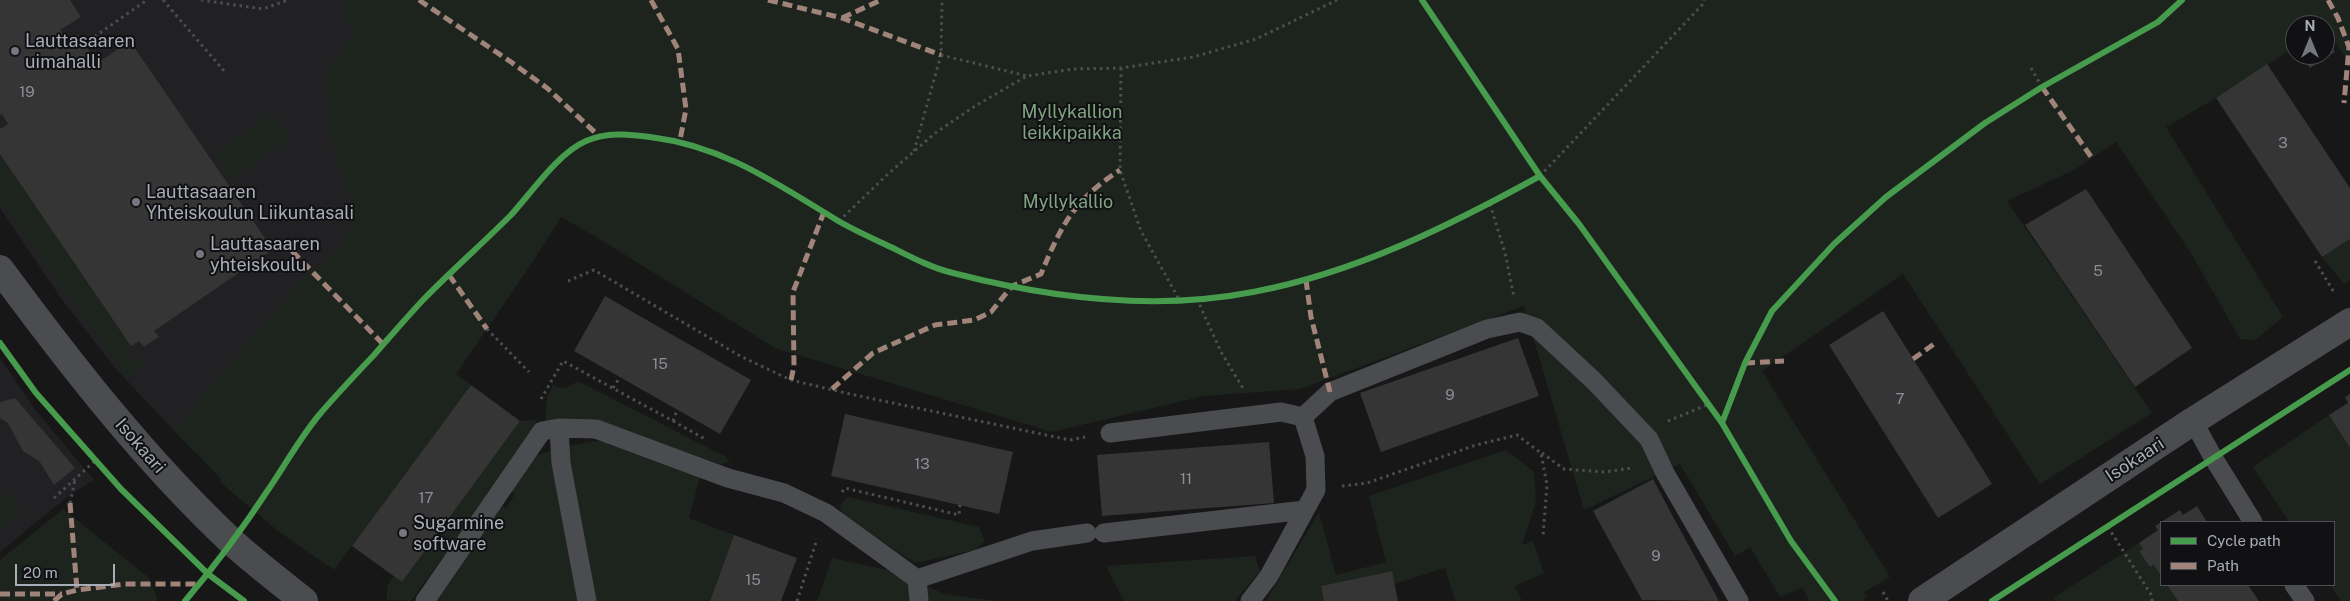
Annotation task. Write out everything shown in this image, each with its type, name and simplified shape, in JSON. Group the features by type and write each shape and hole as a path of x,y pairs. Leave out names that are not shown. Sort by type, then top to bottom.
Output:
{"street":[{"name":"Isokaari","path":"0,269 79,374 170,479 231,541 304,601"},
{"name":"Isokaari","path":"1922,601 2193,421 2350,322"}],"lane":[{"path":"1303,417 1330,392 1487,330 1520,322 1537,328 1594,380 1649,439 1665,473 1739,601"},
{"path":"1110,433 1281,412 1303,417"},
{"path":"1250,601 1269,576 1316,490 1315,456 1303,417"},
{"path":"2193,421 2252,521"},
{"path":"559,428 561,463 587,601"},
{"path":"424,601 542,431 559,428 596,429 728,478 784,493 826,513 917,579 919,601"},
{"path":"917,579 1032,541 1305,510"},
{"path":"2295,586 2304,601"}],"path":[{"path":"84,44 147,0"},
{"path":"163,0 225,72"},
{"path":"201,0 263,9 288,0"},
{"path":"914,151 941,55 942,0"},
{"path":"839,221 934,134 975,106 1027,76 1074,69 1122,68 1193,57 1256,39 1337,0"},
{"path":"1531,181 1540,176 1703,4 1704,0"},
{"path":"941,55 1027,76"},
{"path":"1122,68 1120,170 1141,231 1180,301"},
{"path":"2031,68 2042,87"},
{"path":"2034,92 2050,82"},
{"path":"1534,168 1545,183"},
{"path":"1482,208 1498,199"},
{"path":"1490,204 1505,254 1520,322"},
{"path":"831,217 847,226"},
{"path":"2315,261 2336,294"},
{"path":"568,281 594,270 742,357 791,380 1070,440 1110,433"},
{"path":"1172,300 1206,298"},
{"path":"1197,299 1221,352 1259,414"},
{"path":"487,329 529,372"},
{"path":"540,399 563,360 673,421 677,410"},
{"path":"613,388 620,377"},
{"path":"1703,396 1714,410"},
{"path":"1641,432 1709,404"},
{"path":"1316,490 1367,483 1476,446 1517,435 1564,469 1604,472 1639,467 1660,459"},
{"path":"1541,453 1547,485 1543,536"},
{"path":"90,454 101,467"},
{"path":"54,498 96,460"},
{"path":"70,503 75,479"},
{"path":"2100,532 2116,522"},
{"path":"2108,527 2156,601"},
{"path":"1882,592 1888,601"},
{"path":"2152,596 2152,601"}],"shaded area":[{"name":"Lauttasaaren yhteiskoulu","path":"0,0 503,0 474,130 196,454 115,368 63,301 0,208"},
{"path":"0,358 37,412 94,480 67,497 0,552"}],"green space":[{"name":"Myllykallio","path":"345,0 389,0 398,2 399,0 2350,0 2350,65 2335,41 2335,15 2285,15 2285,53 2216,98 2166,127 2283,317 2255,340 2240,339 2189,250 2116,142 2074,170 2007,201 2152,413 2040,484 1903,274 1762,371 1890,577 1864,592 1867,597 1862,601 1810,601 1802,588 1780,597 1750,547 1735,556 1680,464 1584,510 1524,306 1300,389 1204,396 1052,432 775,348 561,217 456,374 471,385 334,570 278,531 220,482 221,479 174,430 310,270 336,251 348,234 353,214 352,203 335,152 323,75 355,32 341,9"},
{"path":"272,113 290,138 232,180 214,155"},
{"path":"0,154 131,346 125,351 132,361 138,357 144,364 128,379 0,201"},
{"path":"2350,239 2350,280 2344,284 2322,257"},
{"path":"578,381 726,457 730,462 720,464 596,420 545,425 547,397 553,385 563,388"},
{"path":"2329,415 2350,448 2350,601 2341,601 2331,586 2335,586 2335,521 2288,521 2253,467"},
{"path":"536,420 536,430 411,601 387,600 387,586 394,576 402,582 520,421"},
{"path":"603,440 700,477 689,518 734,535 710,601 436,601 500,505 506,508 515,494 510,490 537,455 567,446"},
{"path":"1506,450 1534,472 1536,501 1522,545 1533,541 1544,573 1515,586 1522,601 1455,601 1445,568 1394,584 1391,571 1321,586 1324,601 1266,601 1319,512 1336,575 1386,562 1369,496"},
{"path":"0,492 8,494 18,502 16,505 24,511 0,530"},
{"path":"848,497 979,527 985,541 975,550 915,563 843,515 839,506"},
{"path":"63,509 148,577 157,601 0,601 0,560"},
{"path":"2139,543 2143,549 2140,551 2150,567 2154,565 2160,574 2160,586 2168,586 2178,601 2055,601 2053,598"},
{"path":"1255,556 1260,571 1235,601 1124,601 1106,566"},
{"path":"832,558 896,572 944,594 996,601 817,601"}],"building":[{"name":"Lauttasaaren Yhteiskoulun Liikuntasali","path":"0,0 70,0 81,17 60,30 68,42 78,35 91,54 81,61 87,70 130,41 273,250 263,256 270,265 262,270 256,261 154,331 159,337 144,347 139,341 131,346 0,154 0,129 8,124 2,114 0,115"},
{"path":"2267,64 2350,188 2350,239 2322,257 2216,98"},
{"path":"2086,189 2192,348 2135,387 2025,225"},
{"path":"605,296 751,380 720,434 574,351"},
{"path":"1883,311 1992,484 1938,518 1829,345"},
{"path":"1518,338 1539,396 1381,452 1360,393"},
{"path":"471,385 520,421 402,582 352,546"},
{"path":"2350,394 2350,448 2329,415 2348,403 2345,397"},
{"path":"15,398 75,468 54,485 40,462 23,451 8,423 0,418 0,402"},
{"path":"845,414 1013,452 999,514 831,476"},
{"path":"1269,442 1274,503 1102,516 1097,455"},
{"path":"1653,479 1719,601 1642,600 1593,511"},
{"path":"2197,506 2206,521 2163,521 2180,510 2183,515"},
{"path":"2160,523 2160,574 2154,565 2150,567 2139,551 2143,549 2139,543 2158,530 2155,526"},
{"path":"734,535 797,558 781,601 710,601"},
{"path":"1392,571 1398,601 1324,601 1321,586"},
{"path":"2168,586 2249,586 2259,601 2178,601"}],"marked path":[{"path":"419,0 547,88 599,136"},
{"path":"651,0 678,49 686,109 680,140"},
{"path":"768,0 842,18 941,55"},
{"path":"842,18 881,0"},
{"path":"2328,0 2338,18 2349,47 2344,103"},
{"path":"2042,87 2092,158"},
{"path":"832,389 873,353 935,325 974,320 991,312 1012,286 1041,274 1063,227 1080,203 1104,181 1120,170"},
{"path":"791,380 794,366 793,292 824,212"},
{"path":"292,251 383,344"},
{"path":"449,275 487,329"},
{"path":"1306,280 1311,317 1330,392"},
{"path":"1913,359 1934,344"},
{"path":"1745,363 1784,361"},
{"path":"70,503 77,590"},
{"path":"54,601 62,594 77,590 125,584 200,584"},
{"path":"0,594 62,594"}],"cycle path":[{"path":"1422,0 1540,176 1579,224 1722,423 1791,541 1835,601"},
{"path":"1722,423 1745,363 1772,311 1834,244 1886,197 1985,123 2042,87 2158,22 2182,0"},
{"path":"185,601 239,533 305,433 325,408 423,300 511,215 565,154 594,138 618,134 650,137 701,148 725,157 769,179 849,227 945,271 989,282 1064,295 1140,301 1216,298 1291,284 1328,273 1401,246 1436,230 1540,176"},
{"path":"0,343 36,393 121,489 208,574 244,601"},
{"path":"1992,601 2350,370"}],"place":[{"name":"Lauttasaaren uimahalli","path":"15,51"},
{"name":"Lauttasaaren Yhteiskoulun Liikuntasali","path":"136,202"},
{"name":"Lauttasaaren yhteiskoulu","path":"200,254"},
{"name":"Sugarmine software","path":"403,533"}],"park label":[{"name":"Myllykallion leikkipaikka","path":"1072,122"}]}
